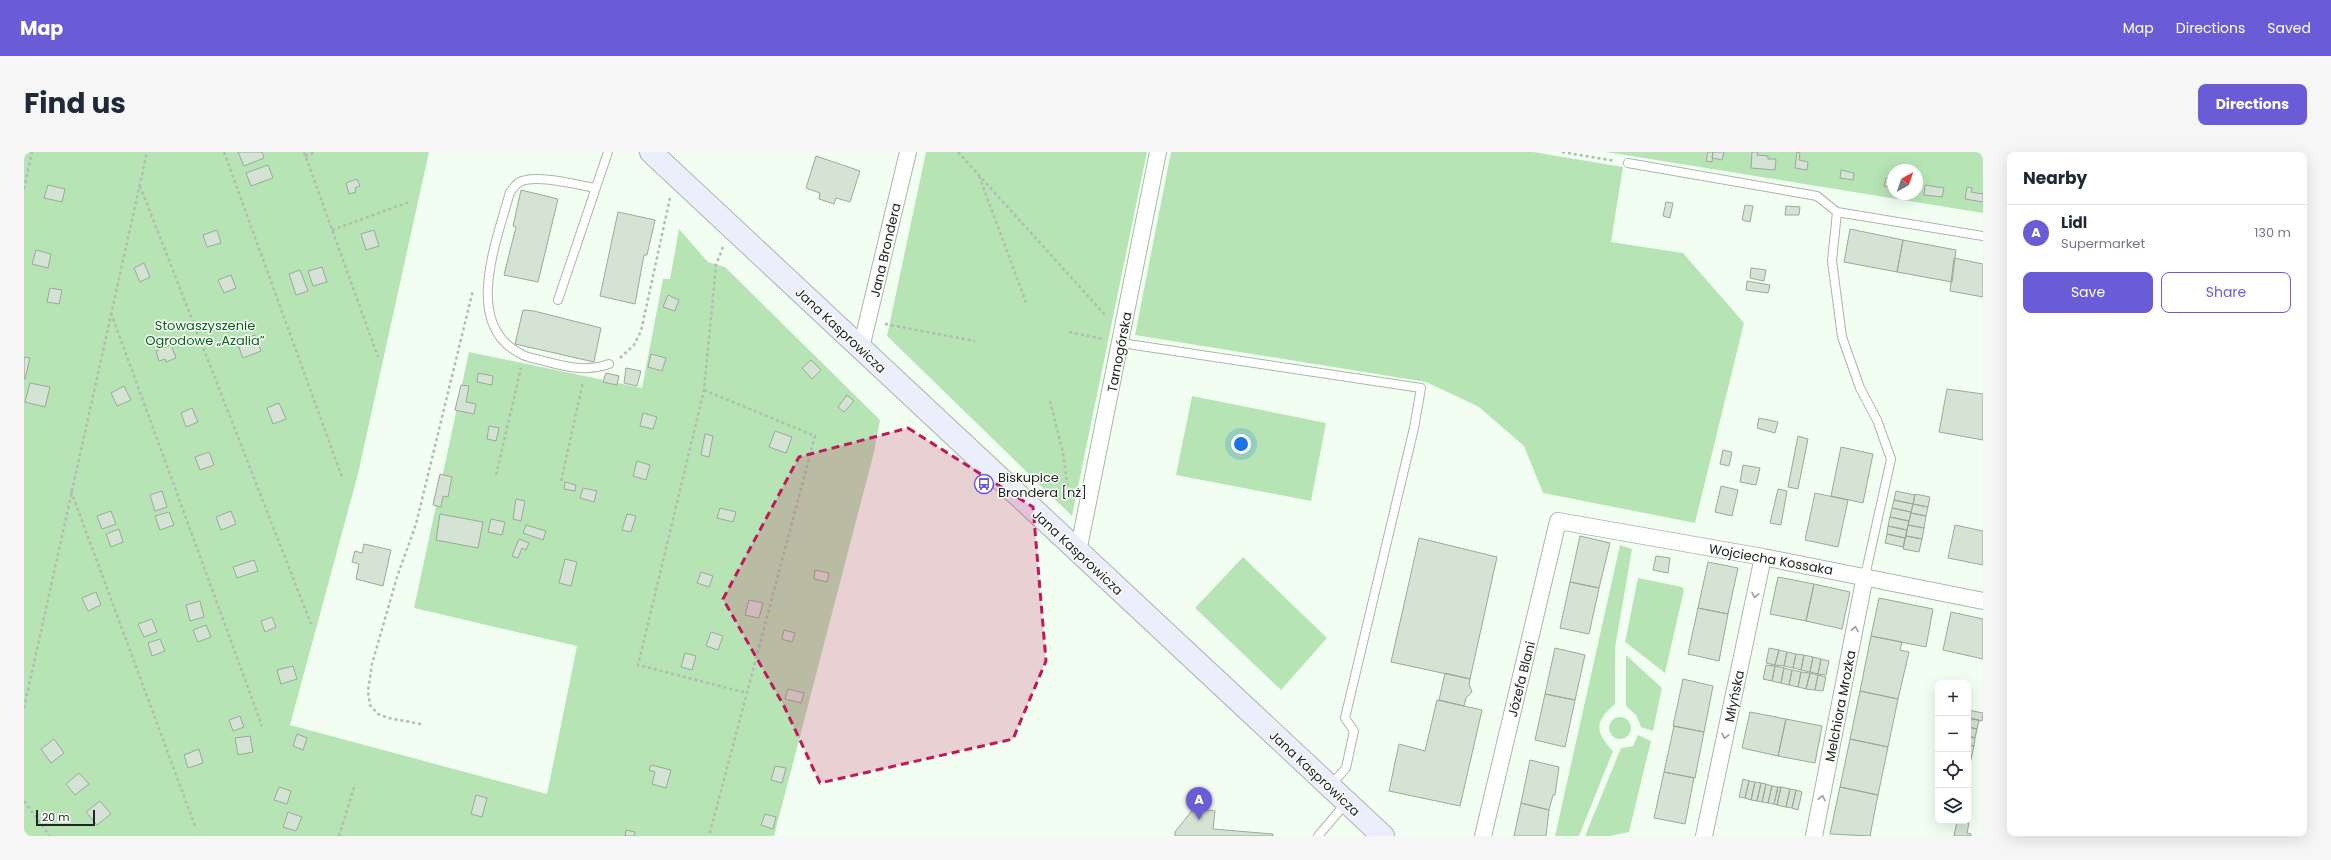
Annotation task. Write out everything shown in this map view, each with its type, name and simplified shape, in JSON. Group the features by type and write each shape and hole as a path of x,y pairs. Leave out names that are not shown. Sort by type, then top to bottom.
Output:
{"street":[{"name":"Jana Kasprowicza","path":"650,152 1383,836"},
{"name":"Jana Brondera","path":"861,348 908,152"},
{"name":"Tarnogórska","path":"1078,552 1122,339 1158,152"},
{"name":"Wojciecha Kossaka","path":"1558,521 1865,576 1983,601"},
{"name":"Józefa Blani","path":"1483,836 1558,521"},
{"name":"Młyńska","path":"1704,836 1763,557"},
{"name":"Melchiora Mrozka","path":"1814,836 1865,576"}],"lane":[{"path":"558,300 608,152"},
{"path":"1628,163 1818,196 1837,212 1983,236"},
{"path":"596,188 540,179 526,179 517,183 510,192 488,275 487,296 490,315 497,331 510,347 524,356 586,369 609,364"},
{"path":"1837,212 1832,261 1842,337 1860,388 1877,420 1891,459 1865,576"},
{"path":"1122,339 1421,388 1414,428 1345,718 1354,731 1353,738 1346,768 1330,786"},
{"path":"1318,836 1346,802"}],"path":[{"path":"24,189 32,152"},
{"path":"24,708 44,626 71,489 147,152"},
{"path":"224,152 342,477"},
{"path":"304,152 378,357"},
{"path":"305,156 316,152"},
{"path":"958,152 1122,339"},
{"path":"1562,152 1628,163"},
{"path":"978,174 1027,304"},
{"path":"609,364 625,355 634,345 640,331 668,202 683,182"},
{"path":"140,185 311,624"},
{"path":"332,230 408,202"},
{"path":"736,232 720,251 716,265 704,390 638,665 747,693"},
{"path":"421,724 388,718 378,714 370,705 368,692 372,664 396,577 416,524 473,291 476,281 481,276 488,275"},
{"path":"111,312 262,726"},
{"path":"868,321 975,341"},
{"path":"1068,332 1122,339"},
{"path":"496,475 524,356"},
{"path":"561,481 586,369"},
{"path":"704,390 816,436 709,836"},
{"path":"1050,401 1063,453 1070,506"},
{"path":"71,489 195,826"},
{"path":"339,836 355,784"},
{"path":"24,800 50,836"}],"highlighted area":[{"path":"908,428 1033,507 1046,661 1013,739 820,783 784,706 723,599 799,457"}],"green space":[{"name":"Stowaszyszenie Ogrodowe „Azalia”","path":"24,152 429,152 358,474 290,725 547,794 577,646 414,608 469,352 642,388 663,279 670,279 679,229 708,262 725,267 880,420 874,452 774,836 24,836"},
{"path":"926,152 1147,152 1072,516 887,336"},
{"path":"1171,152 1533,152 1623,167 1611,242 1683,253 1744,323 1695,523 1543,493 1524,446 1479,407 1426,382 1135,335"},
{"path":"1604,152 1983,152 1983,213 1903,200 1923,200 1923,164 1887,164 1887,197"},
{"path":"1192,396 1326,423 1311,501 1176,475"},
{"path":"1620,545 1632,549 1615,648 1615,704 1603,716 1599,727 1600,733 1613,751 1579,836 1555,836"},
{"path":"1243,557 1327,638 1281,690 1195,608"},
{"path":"1638,578 1682,587 1684,590 1665,673 1625,642"},
{"path":"1626,655 1662,688 1653,731 1641,727 1636,715 1626,706"},
{"path":"1620,717 1628,720 1631,728 1628,736 1620,739 1612,736 1609,728 1612,720"},
{"path":"1638,735 1651,741 1629,832 1610,836 1585,836 1621,748 1633,746"}],"building":[{"path":"238,152 262,152 264,158 244,166"},
{"path":"1708,152 1713,152 1712,162 1706,161"},
{"path":"1713,152 1724,152 1722,160 1712,158"},
{"path":"1752,152 1758,152 1757,155 1768,156 1768,159 1776,159 1775,170 1751,168"},
{"path":"1797,152 1800,153 1799,160 1808,162 1807,170 1795,168"},
{"path":"816,156 860,171 850,202 836,198 834,204 819,199 820,193 806,188"},
{"path":"268,165 273,178 251,186 246,173"},
{"path":"1841,170 1854,173 1853,180 1840,178"},
{"path":"1886,178 1887,178 1887,187 1884,186"},
{"path":"357,179 360,186 355,188 356,192 349,194 346,183"},
{"path":"48,185 65,189 62,202 44,198"},
{"path":"1925,185 1944,188 1942,197 1924,195"},
{"path":"1967,187 1972,188 1971,192 1983,194 1983,202 1965,199"},
{"path":"521,190 558,199 538,282 504,275 516,227 513,226"},
{"path":"1666,202 1673,203 1670,218 1663,216"},
{"path":"1745,205 1753,206 1750,222 1742,220"},
{"path":"1786,206 1800,207 1799,215 1785,215"},
{"path":"618,212 655,220 647,255 644,255 635,304 600,296"},
{"path":"1850,229 1903,240 1897,272 1844,262"},
{"path":"217,230 221,243 207,247 203,235"},
{"path":"374,230 379,246 366,250 361,234"},
{"path":"1903,240 1956,250 1952,282 1897,272"},
{"path":"36,250 51,254 48,268 32,264"},
{"path":"1954,258 1983,264 1983,297 1950,291"},
{"path":"144,263 150,277 140,282 134,268"},
{"path":"322,267 327,282 313,286 308,271"},
{"path":"1751,268 1766,270 1764,281 1750,278"},
{"path":"300,270 308,291 296,295 289,274"},
{"path":"231,275 236,288 224,293 218,280"},
{"path":"1747,281 1770,285 1768,293 1746,290"},
{"path":"50,288 62,290 59,304 47,302"},
{"path":"668,295 679,300 675,311 663,307"},
{"path":"523,310 534,311 601,328 594,362 515,344"},
{"path":"255,335 261,351 243,358 237,342"},
{"path":"171,345 176,358 166,362 165,359 159,361 156,351"},
{"path":"651,354 666,358 662,371 648,367"},
{"path":"24,357 30,358 25,379 24,379"},
{"path":"811,360 821,370 812,379 802,368"},
{"path":"626,368 641,371 637,386 624,383"},
{"path":"478,373 493,376 492,385 477,382"},
{"path":"606,373 619,376 617,385 603,382"},
{"path":"30,383 50,387 45,407 25,402"},
{"path":"461,385 469,386 466,402 476,404 474,414 455,410"},
{"path":"124,386 131,400 117,406 111,393"},
{"path":"1947,389 1983,394 1983,440 1939,432"},
{"path":"847,395 854,401 844,412 838,407"},
{"path":"279,403 286,419 273,424 267,408"},
{"path":"192,408 198,422 186,427 181,413"},
{"path":"643,413 657,417 653,429 640,426"},
{"path":"1759,418 1778,422 1775,433 1757,428"},
{"path":"489,426 499,428 496,441 487,439"},
{"path":"775,431 792,437 786,453 769,447"},
{"path":"705,434 713,436 709,457 701,455"},
{"path":"1798,436 1808,439 1798,489 1788,487"},
{"path":"1841,447 1873,454 1863,503 1831,496"},
{"path":"1723,450 1732,452 1729,466 1720,464"},
{"path":"209,452 214,465 200,470 195,457"},
{"path":"637,461 650,465 646,480 633,476"},
{"path":"1743,465 1760,468 1756,485 1740,482"},
{"path":"440,474 452,477 448,497 443,496 441,507 433,505"},
{"path":"565,482 576,485 575,491 564,489"},
{"path":"1721,486 1738,490 1732,516 1715,512"},
{"path":"583,488 597,491 594,502 580,498"},
{"path":"1778,489 1787,491 1781,525 1770,523"},
{"path":"162,491 167,507 155,511 150,495"},
{"path":"1896,491 1915,495 1913,504 1894,500"},
{"path":"1815,493 1848,500 1838,547 1805,540"},
{"path":"1915,494 1930,497 1928,507 1913,504"},
{"path":"516,499 525,501 521,521 513,519"},
{"path":"1894,500 1913,504 1911,512 1892,508"},
{"path":"1913,504 1928,507 1926,516 1911,513"},
{"path":"720,508 736,512 733,522 717,518"},
{"path":"1892,508 1911,512 1909,521 1890,517"},
{"path":"111,511 116,524 102,529 97,516"},
{"path":"231,511 236,524 221,530 216,517"},
{"path":"169,512 174,525 160,530 155,516"},
{"path":"1911,513 1926,516 1924,528 1908,525"},
{"path":"440,514 483,522 478,548 436,540"},
{"path":"627,514 636,516 631,532 622,530"},
{"path":"1890,517 1909,521 1907,530 1888,526"},
{"path":"491,519 505,522 502,535 488,532"},
{"path":"526,525 546,531 543,540 523,533"},
{"path":"1908,525 1924,528 1922,539 1906,536"},
{"path":"1955,525 1983,531 1983,565 1948,558"},
{"path":"1888,526 1907,530 1905,538 1887,534"},
{"path":"119,529 123,542 111,547 106,534"},
{"path":"1887,534 1905,538 1903,547 1885,543"},
{"path":"1580,536 1610,543 1599,588 1570,582"},
{"path":"1906,536 1922,539 1919,552 1903,549"},
{"path":"1419,538 1497,557 1470,679 1391,662"},
{"path":"519,539 529,543 526,550 522,548 518,558 512,556"},
{"path":"364,544 391,550 383,586 356,579 359,564 352,562 355,551 362,553"},
{"path":"1656,556 1670,558 1668,573 1653,570"},
{"path":"565,559 577,562 571,586 559,583"},
{"path":"254,560 258,571 237,578 233,567"},
{"path":"1708,562 1738,568 1728,614 1698,608"},
{"path":"815,570 829,573 827,582 814,579"},
{"path":"701,572 713,576 709,587 697,583"},
{"path":"1778,577 1814,584 1806,621 1770,614"},
{"path":"1570,582 1599,588 1589,634 1560,628"},
{"path":"1814,584 1850,592 1842,629 1806,621"},
{"path":"96,592 101,605 88,611 82,598"},
{"path":"1879,598 1933,609 1926,647 1871,636"},
{"path":"749,600 763,603 759,618 745,615"},
{"path":"200,601 204,617 190,621 186,605"},
{"path":"1698,608 1728,614 1719,661 1688,654"},
{"path":"1951,612 1983,619 1983,659 1943,650"},
{"path":"272,617 276,627 265,632 261,621"},
{"path":"152,619 157,632 144,637 138,624"},
{"path":"206,625 211,637 198,642 193,630"},
{"path":"784,630 795,633 792,642 782,639"},
{"path":"711,632 723,636 718,650 706,646"},
{"path":"1871,636 1902,642 1900,650 1909,652 1898,699 1860,691"},
{"path":"160,639 165,651 152,656 148,643"},
{"path":"1555,648 1585,655 1575,700 1545,694"},
{"path":"1769,648 1779,650 1775,665 1766,663"},
{"path":"1779,650 1787,652 1784,666 1775,665"},
{"path":"1787,652 1796,654 1793,668 1784,666"},
{"path":"685,653 696,656 692,670 681,667"},
{"path":"1796,654 1804,655 1801,670 1793,668"},
{"path":"1804,655 1813,657 1810,672 1801,670"},
{"path":"1813,657 1821,659 1818,674 1810,672"},
{"path":"1821,659 1829,661 1826,675 1818,674"},
{"path":"1766,665 1775,666 1772,681 1763,679"},
{"path":"293,666 297,679 281,684 277,670"},
{"path":"1775,666 1784,668 1781,683 1772,681"},
{"path":"1784,668 1792,670 1789,685 1781,683"},
{"path":"1792,670 1801,672 1798,687 1789,685"},
{"path":"1801,672 1810,673 1806,689 1798,687"},
{"path":"1445,673 1470,679 1469,684 1472,692 1466,698 1464,706 1439,700"},
{"path":"1810,673 1818,675 1815,690 1806,689"},
{"path":"1818,675 1826,677 1823,691 1815,690"},
{"path":"1683,679 1713,686 1704,732 1673,726"},
{"path":"788,689 804,693 801,703 785,699"},
{"path":"1860,691 1898,699 1888,747 1850,739"},
{"path":"1545,694 1575,700 1565,747 1535,740"},
{"path":"1437,700 1482,710 1460,806 1389,791 1399,744 1425,751"},
{"path":"1971,711 1983,713 1982,721 1971,719"},
{"path":"1750,712 1786,719 1778,756 1742,748"},
{"path":"240,716 244,727 233,731 229,720"},
{"path":"1786,719 1822,726 1815,763 1778,756"},
{"path":"1971,719 1979,720 1977,729 1971,728"},
{"path":"1674,726 1704,732 1695,778 1664,772"},
{"path":"1971,728 1977,729 1975,738 1971,737"},
{"path":"297,734 307,738 303,750 293,746"},
{"path":"250,736 253,752 238,755 235,738"},
{"path":"1971,737 1975,738 1974,746 1971,746"},
{"path":"54,739 64,753 51,763 41,749"},
{"path":"1850,739 1888,747 1878,795 1840,787"},
{"path":"1971,746 1974,746 1971,755"},
{"path":"199,749 203,763 188,768 184,755"},
{"path":"1530,760 1559,767 1555,795 1553,795 1549,810 1521,803"},
{"path":"651,765 671,770 666,788 652,784 655,772 649,770"},
{"path":"775,766 786,768 782,783 771,780"},
{"path":"1664,772 1694,778 1685,824 1654,818"},
{"path":"79,773 89,784 75,795 66,784"},
{"path":"1743,779 1749,781 1745,798 1739,797"},
{"path":"1749,781 1755,782 1751,800 1745,798"},
{"path":"1755,782 1761,783 1757,801 1751,800"},
{"path":"1761,783 1766,784 1762,802 1757,801"},
{"path":"1766,784 1772,786 1768,803 1762,802"},
{"path":"1772,786 1778,787 1774,804 1768,803"},
{"path":"279,787 291,791 287,804 274,800"},
{"path":"1778,787 1781,787 1777,805 1774,804"},
{"path":"1781,787 1790,789 1786,807 1777,805"},
{"path":"1840,787 1878,795 1870,836 1830,834"},
{"path":"1790,789 1796,790 1792,808 1786,807"},
{"path":"1796,790 1802,792 1798,810 1792,808"},
{"path":"476,795 487,798 482,817 471,814"},
{"path":"100,801 111,814 97,825 86,812"},
{"path":"1521,803 1549,810 1546,836 1514,836"},
{"path":"1194,808 1215,811 1213,829 1273,834 1273,836 1175,836 1175,832"},
{"path":"288,812 302,817 296,831 283,827"},
{"path":"765,814 776,817 773,829 761,825"},
{"path":"1956,824 1969,824 1967,833 1971,834 1971,836 1954,836"},
{"path":"626,830 635,832 634,836 625,836"}],"place":[{"name":"Biskupice Brondera [nż]","path":"984,484"},
{"name":"Lidl","path":"1199,820"}]}
